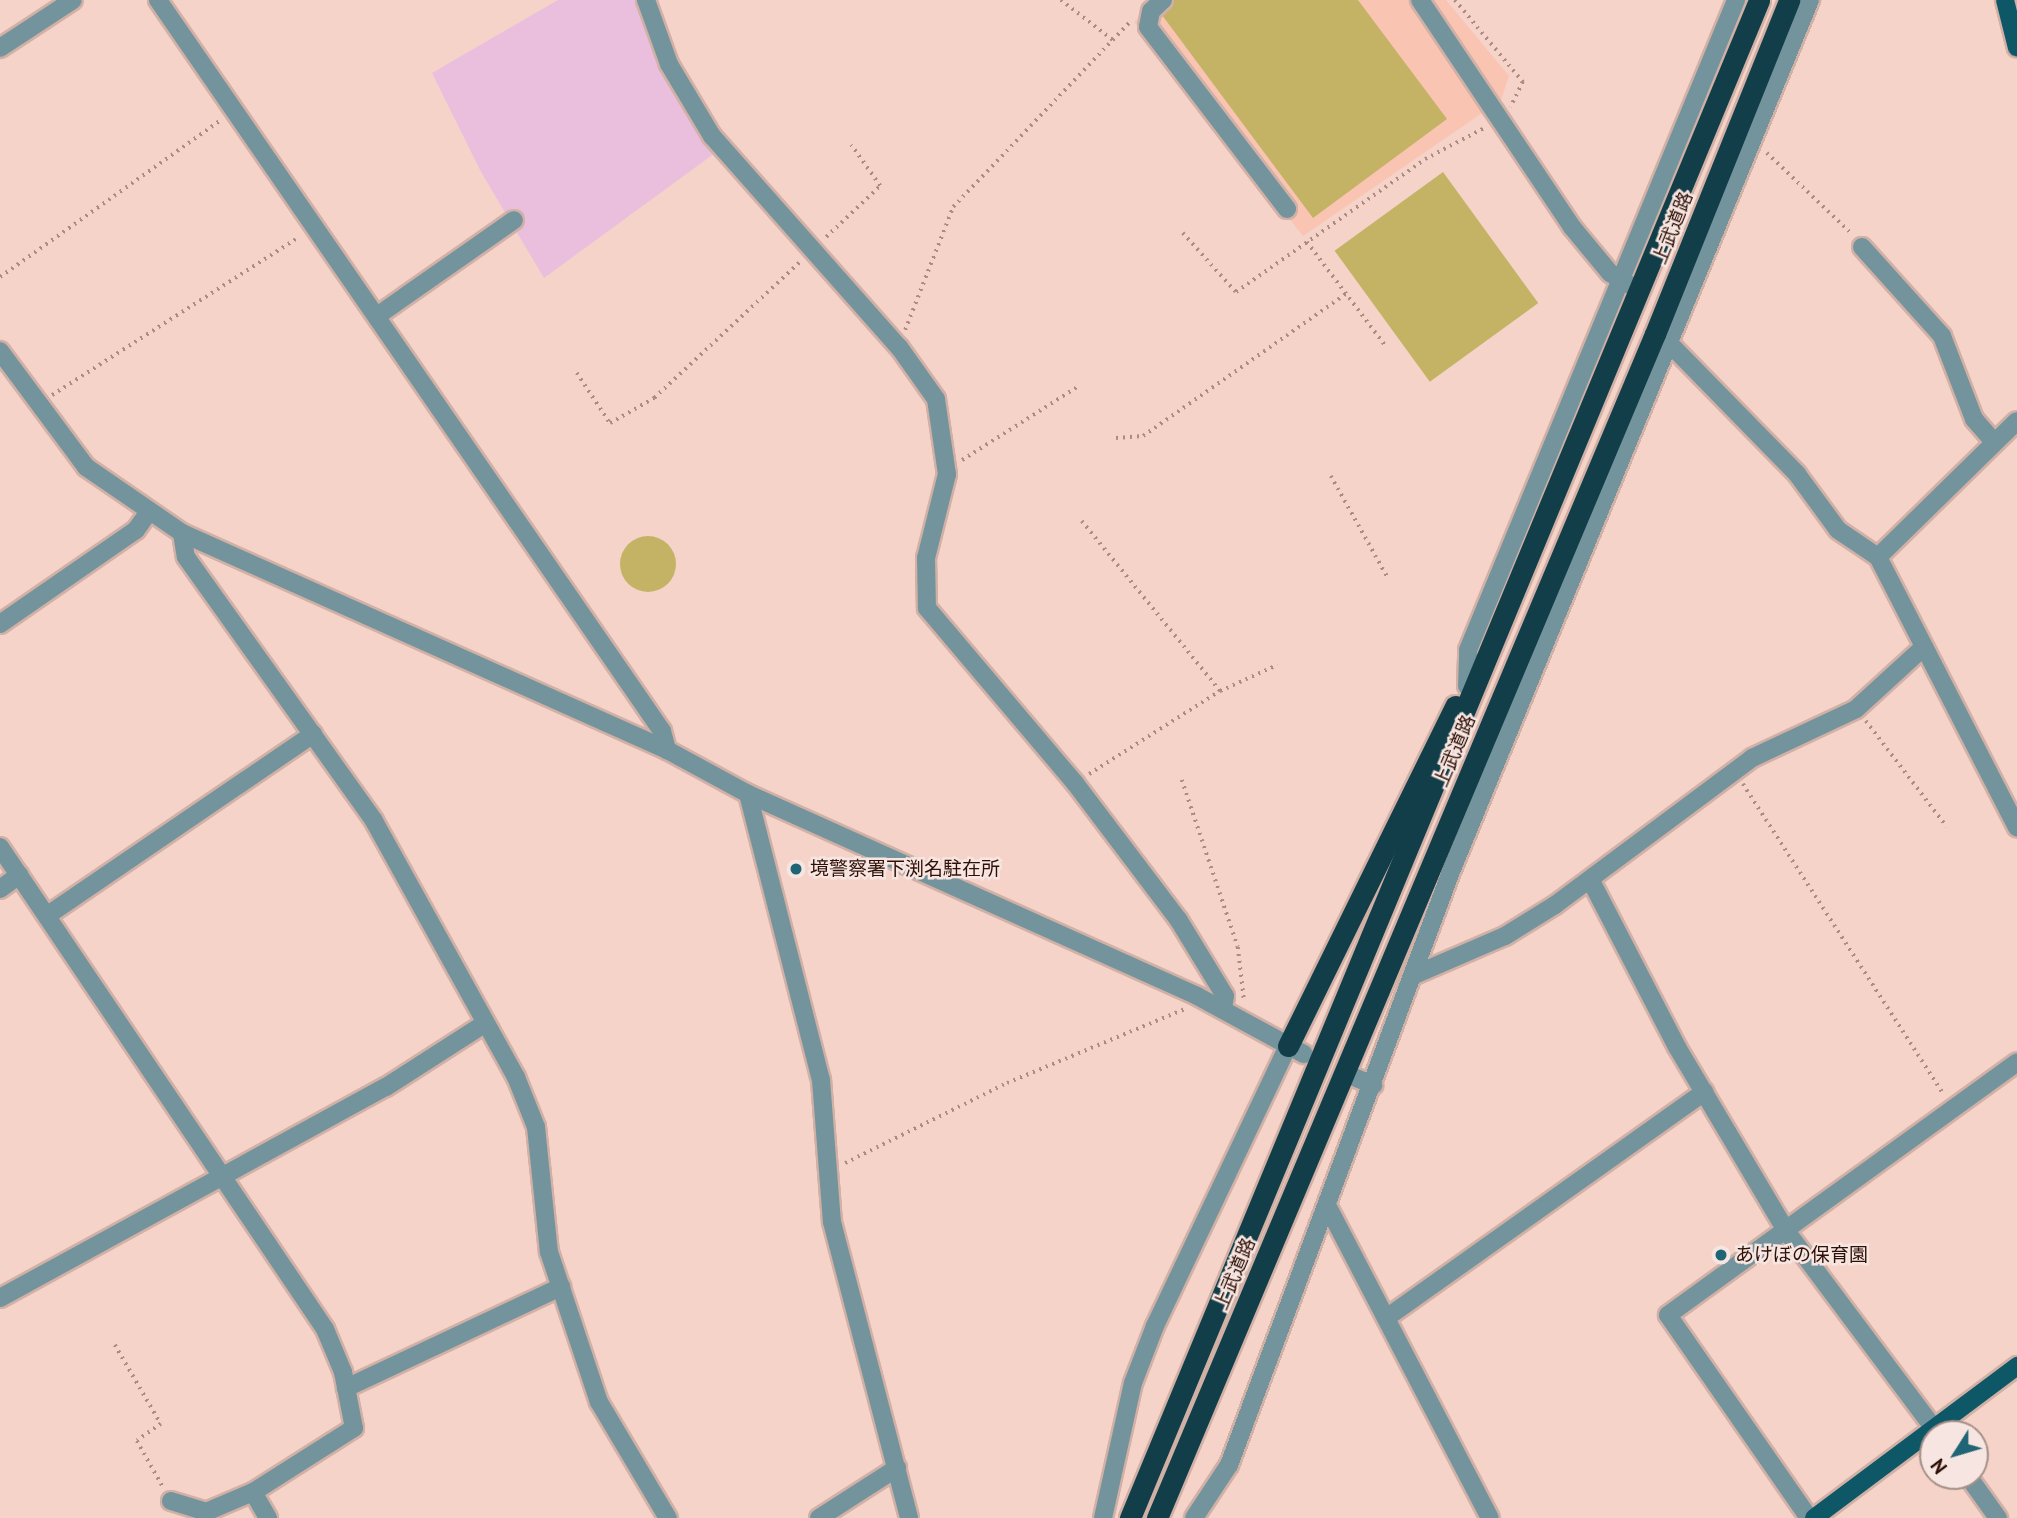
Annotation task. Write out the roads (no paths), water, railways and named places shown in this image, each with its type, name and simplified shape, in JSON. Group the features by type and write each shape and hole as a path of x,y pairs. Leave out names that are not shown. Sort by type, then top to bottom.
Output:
{"highway":[{"name":"上武道路","path":"1130,1518 1643,290 1759,0"},
{"name":"上武道路","path":"1157,1518 1663,339 1789,0"},
{"path":"1296,1050 1467,686 1495,641"}],"main road":[{"path":"2005,0 2017,48"},
{"path":"1950,1420 2017,1366"},
{"path":"1814,1518 1919,1443"}],"street":[{"path":"0,48 73,0"},
{"path":"158,0 662,731 667,750"},
{"path":"646,0 688,100 811,252 899,347 936,399 946,464 923,583 927,608 1075,783 1212,971 1225,996 1230,1013"},
{"path":"1163,0 1151,10 1148,27 1287,209"},
{"path":"1420,0 1497,121 1572,227 1621,281 1643,290"},
{"path":"1467,686 1468,650 1736,0"},
{"path":"1194,1518 1229,1465 1329,1209 1412,976 1663,339 1753,145 1810,0"},
{"path":"377,316 514,220"},
{"path":"1862,247 1942,337 1974,419 1994,442"},
{"path":"1663,339 1797,474 1838,530 1878,557 2017,827"},
{"path":"0,351 86,467 149,513 182,533 667,750 748,794 1197,996 1296,1050 1155,1326 1133,1383 1103,1518"},
{"path":"1878,557 2017,421"},
{"path":"0,624 136,530 149,513"},
{"path":"182,533 186,557 374,821 533,1117 546,1237 607,1424 668,1518"},
{"path":"1412,976 1505,936 1591,881 1735,770 1856,709 1924,647"},
{"path":"48,915 313,734"},
{"path":"748,794 821,1080 832,1222 909,1518"},
{"path":"0,847 325,1329 344,1380 354,1428 346,1438 253,1492 206,1512 171,1501"},
{"path":"0,889 19,875"},
{"path":"1591,881 1704,1092 1787,1232 1928,1420"},
{"path":"0,1298 386,1087 484,1024"},
{"path":"1809,1518 1668,1315 1787,1232 2017,1062"},
{"path":"1354,1077 1373,1085"},
{"path":"1389,1316 1704,1092"},
{"path":"1329,1209 1389,1316 1490,1518"},
{"path":"344,1380 561,1287"},
{"path":"819,1518 897,1468"},
{"path":"1978,1490 1998,1518"},
{"path":"253,1492 268,1518"}],"place":[{"name":"境警察署下渕名駐在所","path":"796,869"},
{"name":"あけぼの保育園","path":"1721,1255"}]}
